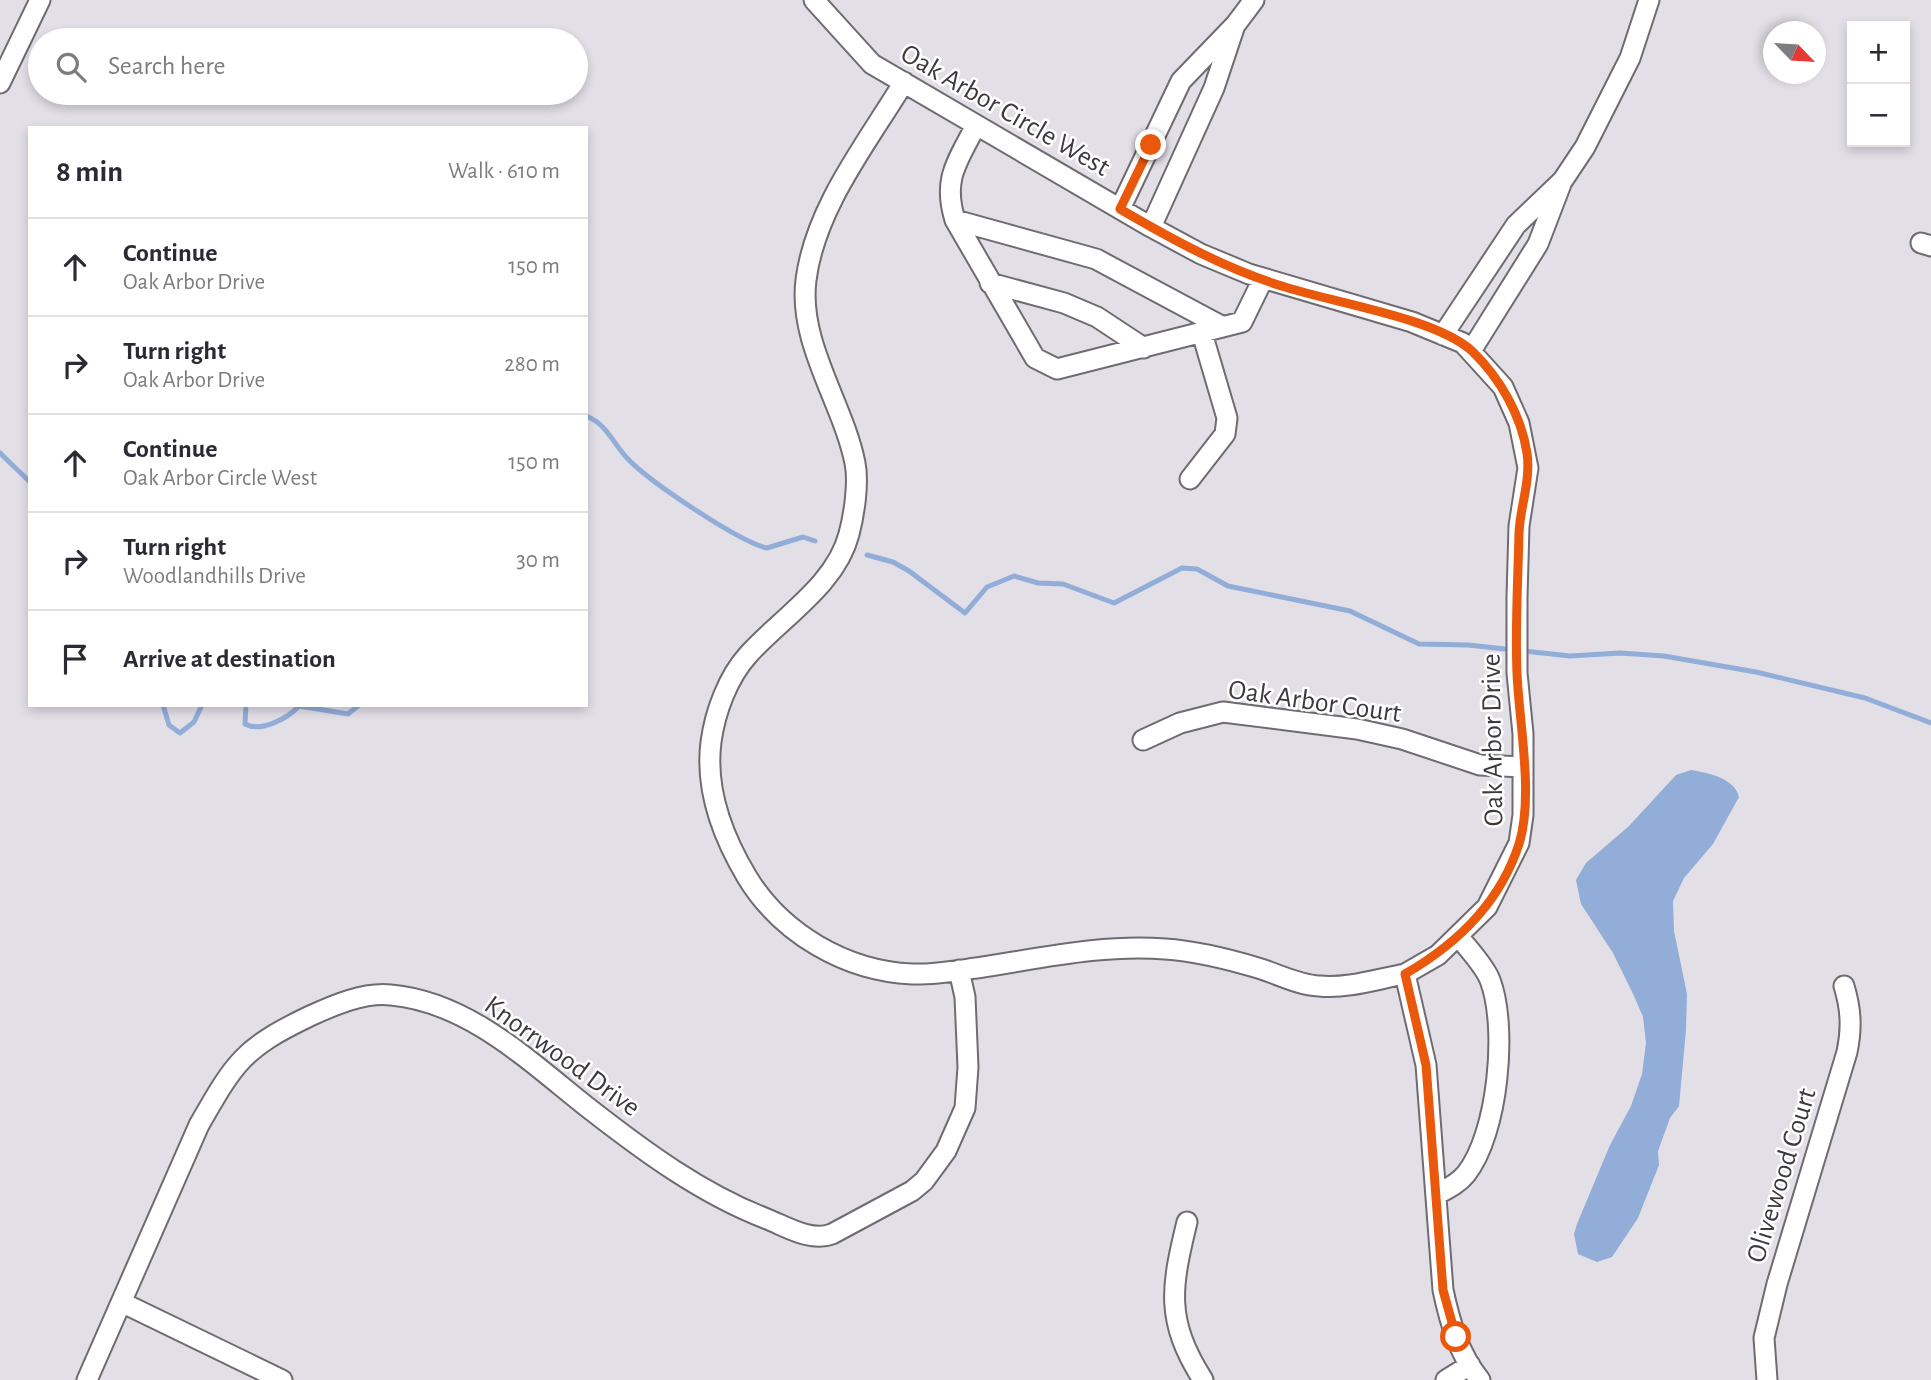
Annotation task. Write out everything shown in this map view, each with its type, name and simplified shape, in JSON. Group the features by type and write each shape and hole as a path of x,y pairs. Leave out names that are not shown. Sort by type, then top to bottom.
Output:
{"street":[{"path":"0,83 40,0"},
{"name":"Oak Arbor Circle West","path":"814,0 872,64 1201,254 1263,279 1412,322 1467,347"},
{"path":"1120,209 1181,80 1236,24 1254,0"},
{"path":"1467,347 1538,244 1563,180 1585,147 1615,91 1649,0"},
{"path":"1151,227 1214,88 1236,24"},
{"path":"904,82 833,200 814,240 805,283 806,313 856,466 849,537 830,571 745,658 723,696 711,741 710,783 723,831 762,901 801,936 827,952 872,968 912,974 1072,954 1163,948 1200,953 1323,987 1405,974 1426,1065 1445,1300 1450,1321 1475,1373 1446,1380"},
{"path":"976,125 953,171 948,196 956,220 1034,358 1057,369 1242,322 1263,279"},
{"path":"1443,335 1516,225 1563,180"},
{"path":"956,220 1096,259 1223,327"},
{"path":"990,283 1064,303 1097,317 1144,348"},
{"path":"1191,479 1225,434 1227,418 1202,333"},
{"name":"Oak Arbor Drive","path":"1405,974 1438,955 1487,907 1519,843 1523,815 1517,597 1519,526 1526,497 1527,453 1519,423 1503,387 1467,347"},
{"name":"Oak Arbor Court","path":"1143,740 1187,720 1223,712 1356,729 1402,739 1480,765 1523,767"},
{"path":"1436,1195 1456,1184 1468,1172 1487,1124 1500,1066 1495,993 1489,977 1459,937"},
{"name":"Knorrwood Drive","path":"87,1380 199,1125 231,1072 252,1048 319,1012 376,994 414,999 442,1007 495,1036 596,1114 714,1195 740,1209 819,1237 832,1234 912,1191 924,1181 946,1151 965,1108 968,1066 965,997 959,970"},
{"name":"Olivewood Court","path":"1767,1380 1764,1338 1847,1052 1851,1031 1849,1003 1844,986"},
{"path":"1187,1222 1177,1265 1173,1303 1178,1330 1190,1360 1203,1380"},
{"path":"123,1303 282,1380"}],"water":[{"path":"1691,770 1727,781 1739,797 1713,844 1684,878 1673,901 1674,931 1687,994 1679,1106 1670,1118 1658,1151 1659,1165 1638,1218 1612,1257 1597,1262 1578,1254 1574,1234 1610,1145 1631,1106 1642,1074 1646,1043 1643,1017 1634,996 1613,953 1581,904 1576,880 1586,863 1629,826 1676,775"}],"waterway":[{"path":"588,417 599,424 627,458 653,481 736,534 767,548 803,537 815,541"},
{"path":"0,453 28,480"},
{"path":"867,555 893,562 909,571 965,613 987,587 1014,576 1038,583 1063,584 1114,603 1182,568 1197,569 1228,586 1350,611 1419,644 1468,645 1570,656 1620,653 1664,656 1756,672 1865,698 1931,723"},
{"path":"164,707 169,725 180,733 194,722 201,707"},
{"path":"246,707 245,724 259,727 281,719 298,707"},
{"path":"305,707 348,714 357,707"}],"route":[{"path":"1151,145 1120,209 1201,254 1249,274 1285,287 1412,322 1462,343 1480,359 1503,387 1519,423 1527,453 1526,497 1519,526 1517,597 1517,673 1523,734 1523,815 1519,843 1487,907 1438,955 1405,974 1426,1065 1443,1290 1456,1337"}]}
